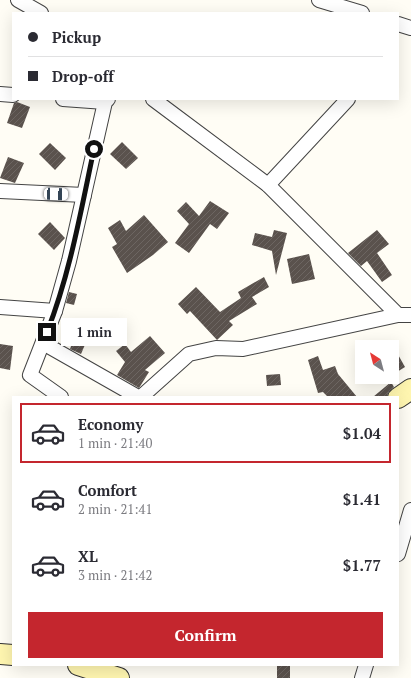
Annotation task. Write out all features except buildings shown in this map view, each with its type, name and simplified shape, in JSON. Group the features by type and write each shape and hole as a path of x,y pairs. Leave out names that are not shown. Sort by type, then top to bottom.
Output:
{"street":[{"path":"18,0 39,12"},
{"path":"319,0 359,12"},
{"path":"399,24 411,28"},
{"path":"0,94 12,95"},
{"path":"60,396 30,375 55,311 106,101 85,100"},
{"path":"154,100 268,185 405,315"},
{"path":"268,185 347,100"},
{"path":"0,191 84,195"},
{"path":"0,307 55,311"},
{"path":"141,396 189,354 216,348 243,349 405,315"},
{"path":"43,343 138,396"},
{"path":"399,397 411,389"},
{"path":"399,551 411,510"},
{"path":"0,654 12,655"},
{"path":"81,666 120,678 127,666"},
{"path":"362,678 366,666"}],"route":[{"path":"47,332 55,311 69,261 94,149"}]}
